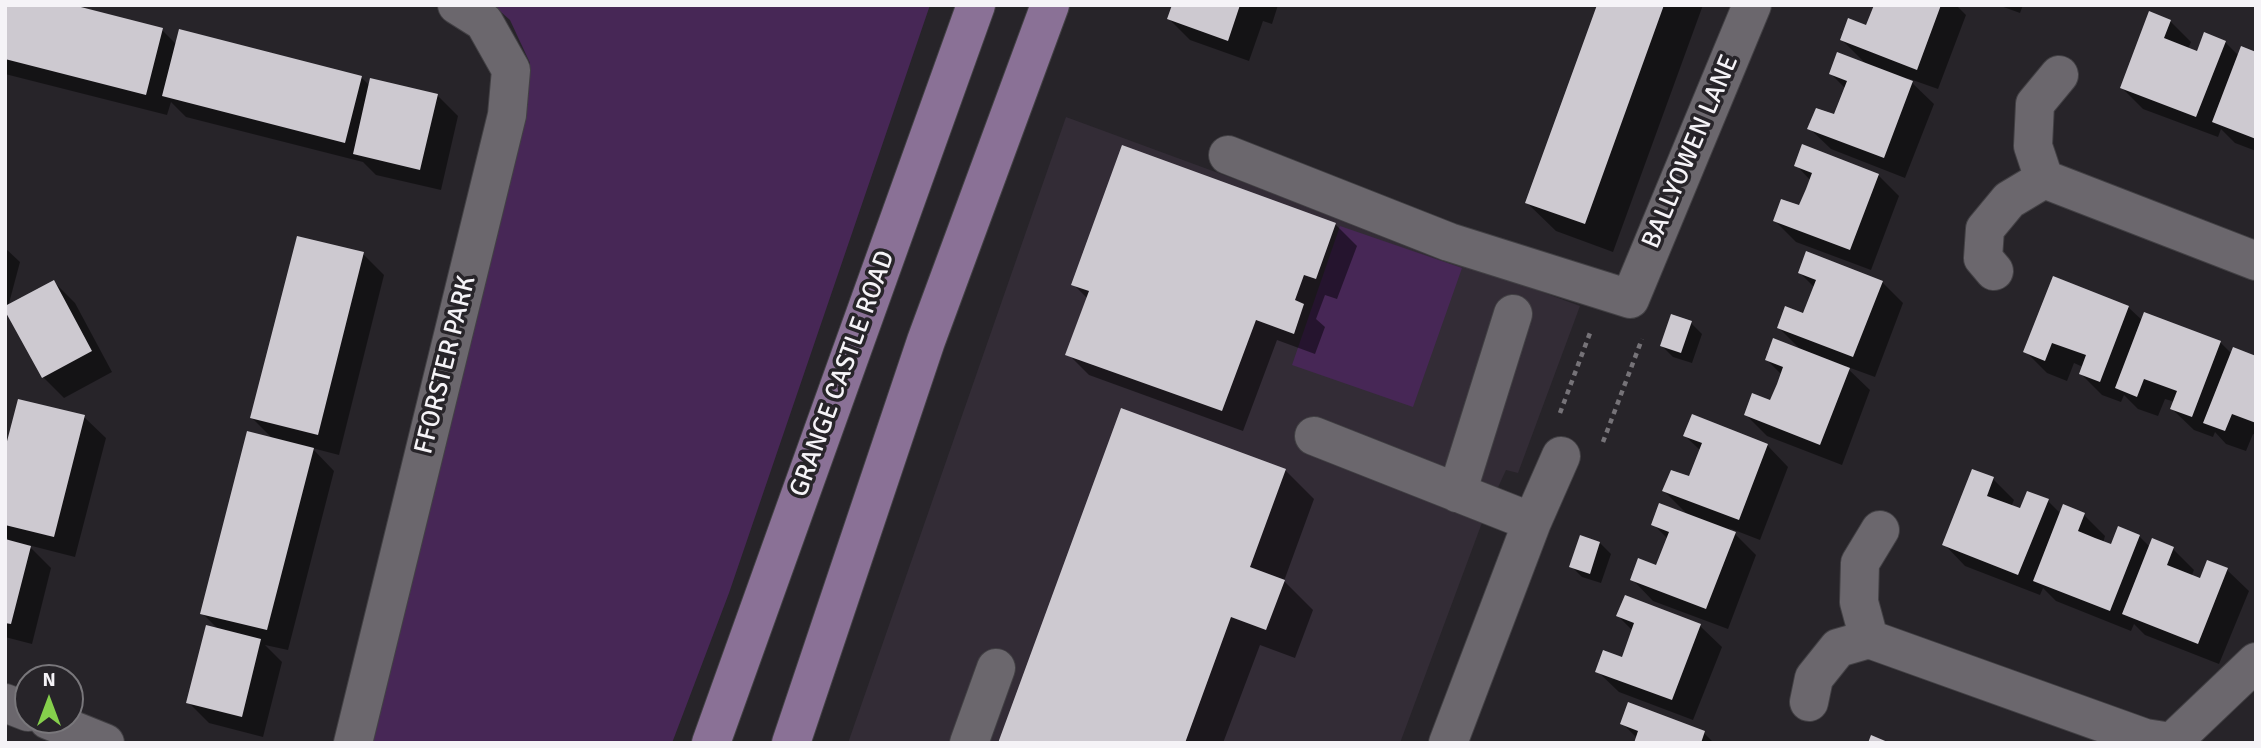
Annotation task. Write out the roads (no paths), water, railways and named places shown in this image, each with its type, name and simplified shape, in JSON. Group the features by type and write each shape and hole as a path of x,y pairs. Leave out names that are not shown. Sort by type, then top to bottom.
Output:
{"main road":[{"name":"GRANGE CASTLE ROAD","path":"710,743 976,5"},
{"path":"791,743 926,341 1050,5"}],"street":[{"name":"FFORSTER PARK","path":"353,743 507,115 512,69 484,22 457,5"},
{"name":"BALLYOWEN LANE","path":"1228,155 1449,242 1630,299 1752,5"},
{"path":"2044,179 2033,146 2035,104 2059,75"},
{"path":"2044,179 2256,261"},
{"path":"1994,271 1983,258 1985,229 2009,200 2044,179"},
{"path":"1457,493 1513,314"},
{"path":"1314,436 1532,522"},
{"path":"1448,743 1560,456"},
{"path":"1869,639 1859,602 1860,563 1880,530"},
{"path":"1809,702 1814,678 1838,648 1869,639 2145,737 2171,742 2256,662"},
{"path":"969,743 996,668"},
{"path":"83,734 106,743"}]}
